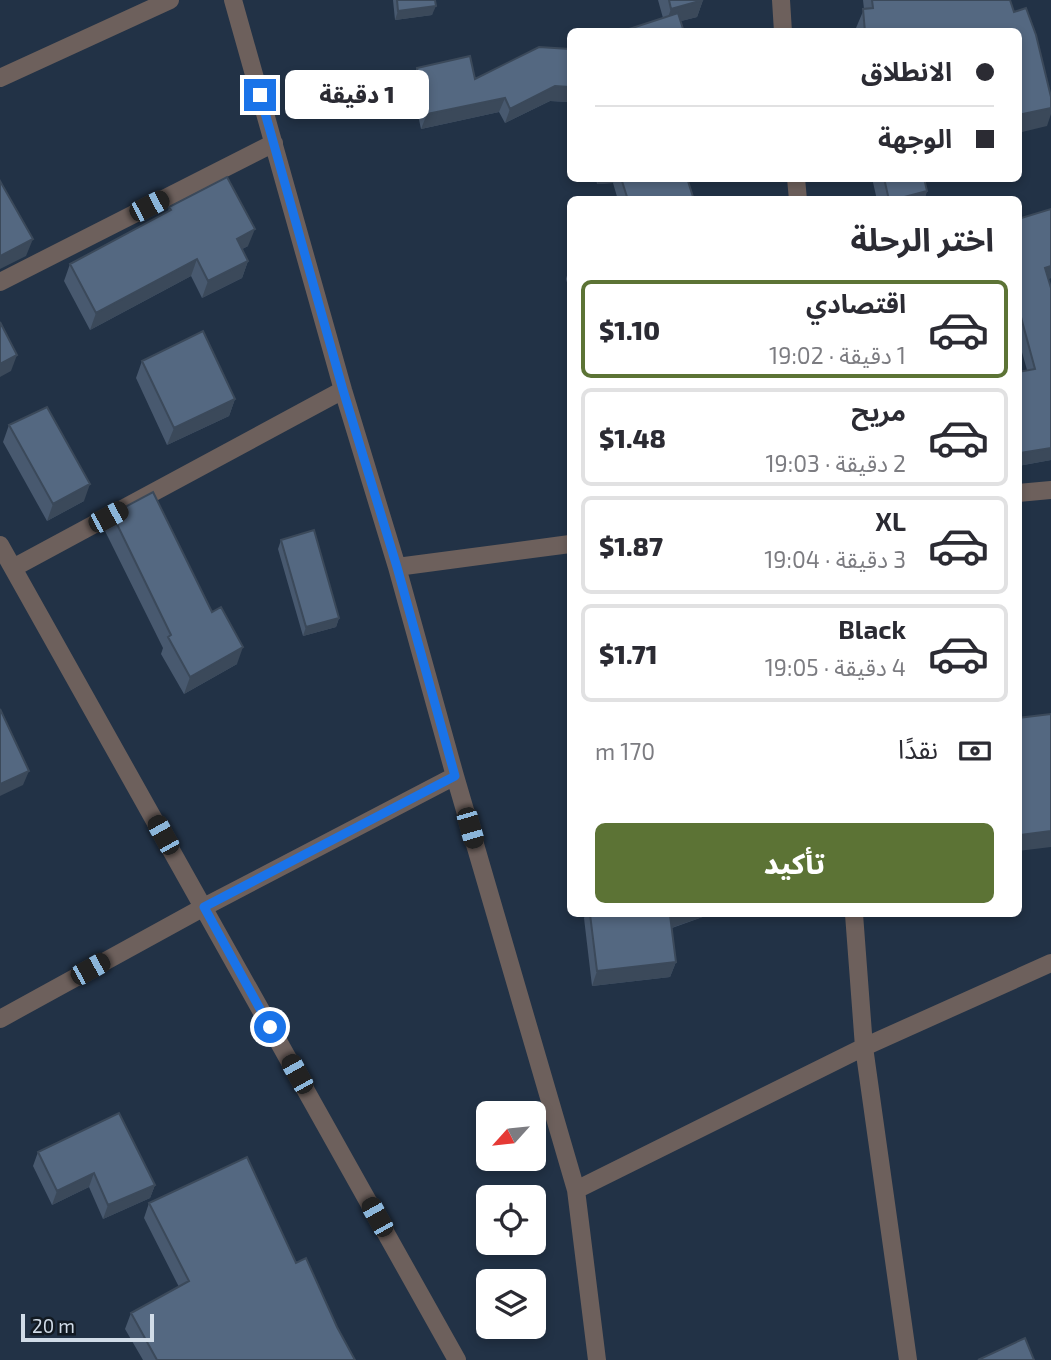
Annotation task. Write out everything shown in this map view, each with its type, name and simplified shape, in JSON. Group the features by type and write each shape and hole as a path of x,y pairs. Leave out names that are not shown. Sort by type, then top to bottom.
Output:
{"street":[{"path":"0,78 170,0"},
{"path":"233,0 343,390 397,567 576,1190 597,1360"},
{"path":"781,0 783,28"},
{"path":"0,282 274,143"},
{"path":"13,568 343,390"},
{"path":"1022,493 1051,490"},
{"path":"397,567 567,544"},
{"path":"0,545 457,1360"},
{"path":"0,1019 204,907 455,776"},
{"path":"854,917 864,1047 908,1360"},
{"path":"576,1190 864,1047 1051,963"}],"building":[{"path":"397,0 435,0 436,6 398,11"},
{"path":"669,0 703,0 671,9"},
{"path":"872,0 1010,0 1014,12 1026,8 1036,35 1051,97 1051,108 1022,114 1022,28 865,28 863,9 873,8"},
{"path":"678,13 683,28 632,28"},
{"path":"539,47 567,49 567,87 555,86 510,109 505,98 427,114 417,68 470,56 475,79"},
{"path":"227,177 255,229 237,239 248,261 208,281 197,259 96,313 70,264"},
{"path":"0,181 33,239 0,256"},
{"path":"622,182 688,182 693,196 627,196"},
{"path":"885,182 925,182 927,191 908,196 888,196"},
{"path":"1051,209 1051,266 1045,268 1051,288 1051,448 1022,453 1022,371 1035,369 1022,321 1022,218"},
{"path":"0,322 17,355 0,364"},
{"path":"203,331 235,399 174,428 142,361"},
{"path":"47,407 90,484 53,504 9,425"},
{"path":"153,492 212,612 221,607 243,647 190,677 168,637 171,635 112,514"},
{"path":"314,530 339,618 306,627 281,540"},
{"path":"0,709 29,771 0,784"},
{"path":"1051,714 1051,831 1022,835 1022,718"},
{"path":"590,917 670,917 676,962 597,971"},
{"path":"119,1113 155,1185 108,1205 94,1173 57,1191 38,1152"},
{"path":"247,1157 296,1263 306,1258 355,1360 157,1360 131,1313 189,1281 149,1203"},
{"path":"1025,1338 1034,1360 978,1360"}],"route":[{"path":"260,95 455,776 204,907 270,1027"}]}
